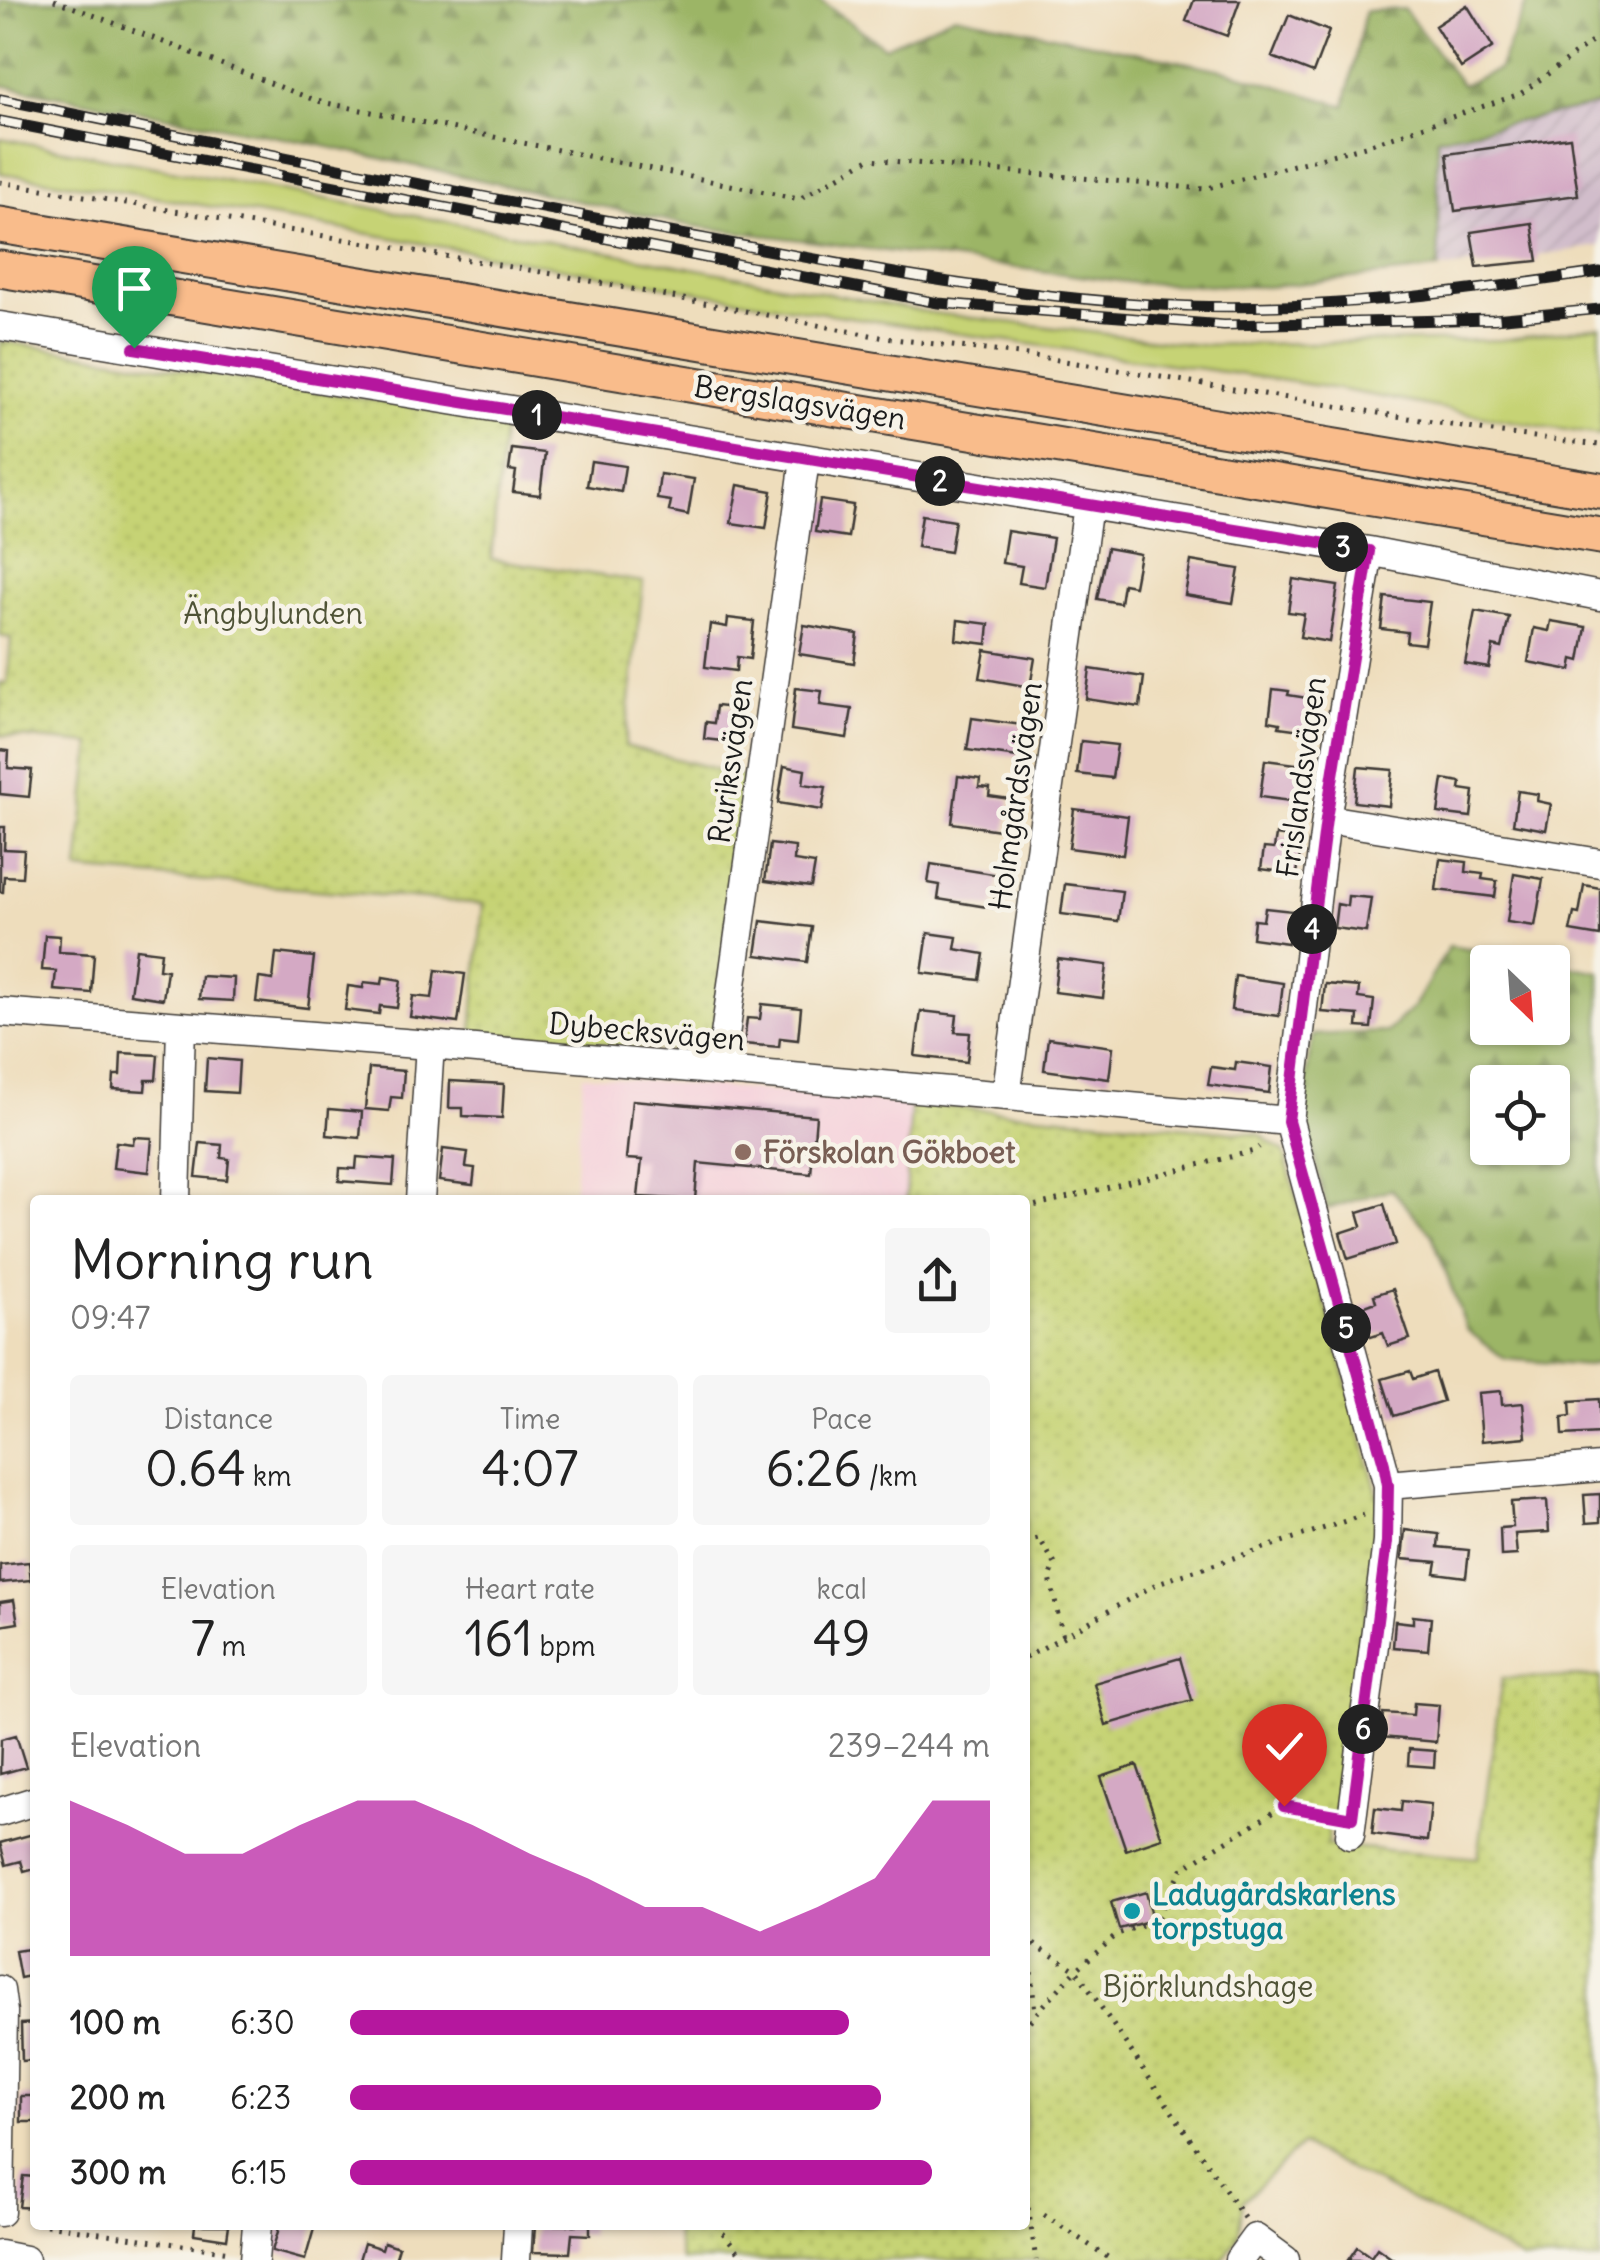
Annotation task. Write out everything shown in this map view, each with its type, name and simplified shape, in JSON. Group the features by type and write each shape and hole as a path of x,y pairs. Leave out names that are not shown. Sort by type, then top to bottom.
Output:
{"main road":[{"name":"Bergslagsvägen","path":"0,225 1600,491"},
{"name":"Bergslagsvägen","path":"0,270 1600,536"}],"street":[{"name":"Bergslagsvägen","path":"0,326 1369,551 1600,596"},
{"name":"Ruriksvägen","path":"720,1070 805,460"},
{"name":"Holmgårdsvägen","path":"1006,1096 1088,505"},
{"name":"Frislandsvägen","path":"1351,1827 1389,1496 1288,1121 1326,819 1369,551"},
{"path":"1326,819 1600,864"},
{"name":"Dybecksvägen","path":"0,1012 430,1044 1288,1121"},
{"path":"176,1195 181,1026"},
{"path":"420,1195 430,1044"},
{"path":"1389,1496 1600,1466"},
{"path":"0,1812 30,1803"},
{"path":"0,1990 4,2012 0,2212"},
{"path":"254,2258 257,2230"},
{"path":"516,2260 518,2230"},
{"path":"1247,2249 1286,2260"},
{"path":"0,2256 26,2260"}],"path":[{"path":"54,0 317,101 799,199 870,160 1204,189 1364,146 1520,94 1600,36"},
{"path":"0,182 559,275 885,338 1028,355 1493,432 1600,445"},
{"path":"1030,1207 1254,1151 1288,1121"},
{"path":"1030,1655 1158,1583 1389,1496"},
{"path":"1030,1540 1039,1538 1055,1564 1050,1578 1062,1637"},
{"path":"1030,2020 1076,1970 1118,1934 1156,1920 1182,1868 1284,1806 1351,1827"},
{"path":"1030,1942 1076,1970 1247,2249"},
{"path":"1030,1968 1035,2015"},
{"path":"1044,2215 1112,2260"},
{"path":"1030,2220 1036,2260"},
{"path":"78,2230 254,2258"},
{"path":"720,2230 746,2260"}],"shaded area":[{"path":"1600,105 1600,246 1439,269 1436,138"},
{"name":"Förskolan Gökboet","path":"583,1075 911,1104 906,1195 573,1195"}],"green space":[{"path":"0,0 819,0 885,47 955,15 1227,71 1345,106 1365,11 1404,9 1462,85 1498,70 1528,0 1600,0 1600,105 1437,138 1439,269 1267,287 1135,283 693,226 315,144 0,85"},
{"path":"0,138 932,313 1197,345 1502,340 1600,326 1600,435 1319,386 763,303 0,173"},
{"name":"Ängbylunden","path":"0,341 504,421 491,559 643,582 625,746 747,777 713,1039 707,1048 695,1052 472,1033 483,904 78,870 91,744 0,735 0,683 7,683 11,638 0,636"},
{"path":"1449,946 1470,949 1470,1045 1570,1045 1570,966 1600,972 1600,1362 1587,1366 1505,1359 1467,1330 1432,1235 1391,1189 1327,1209 1303,1095 1313,1035 1387,1032 1414,1007"},
{"name":"Björklundshage","path":"911,1104 1259,1134 1284,1152 1380,1503 1342,1789 1329,1822 1327,1845 1478,1858 1502,1678 1600,1677 1600,2260 1523,2260 1301,2145 1243,2201 1238,2238 1223,2260 681,2260 675,2230 1030,2230 1030,1195 906,1195"}],"building":[{"path":"1194,0 1240,0 1227,36 1186,21"},
{"path":"1467,5 1493,47 1461,68 1435,26"},
{"path":"1289,15 1329,31 1313,73 1272,57"},
{"path":"1570,137 1578,195 1455,211 1447,154"},
{"path":"1532,223 1538,261 1477,267 1471,232"},
{"path":"512,449 545,453 540,495 513,492 516,471 509,470"},
{"path":"591,461 625,466 621,492 587,486"},
{"path":"660,474 694,479 688,515 669,511 671,501 657,499"},
{"path":"738,485 772,491 766,528 731,523"},
{"path":"820,500 853,505 848,537 815,532"},
{"path":"922,515 955,520 950,552 917,547"},
{"path":"1007,531 1053,538 1045,587 1019,583 1022,566 1002,563"},
{"path":"1107,548 1140,554 1134,586 1123,584 1120,603 1097,599"},
{"path":"1191,561 1239,569 1233,603 1185,595"},
{"path":"1293,579 1338,586 1329,642 1300,637 1304,614 1288,612"},
{"path":"1385,597 1430,602 1424,644 1406,642 1407,632 1381,629"},
{"path":"1475,611 1509,617 1502,648 1493,646 1489,668 1465,664"},
{"path":"728,618 754,621 750,659 737,657 736,671 705,667 710,624 727,627"},
{"path":"958,620 989,624 987,644 956,640"},
{"path":"1551,621 1586,627 1580,661 1573,659 1571,670 1528,662 1534,628 1549,631"},
{"path":"804,625 858,634 854,663 799,654"},
{"path":"985,650 1035,658 1030,687 980,678"},
{"path":"1090,669 1144,677 1140,707 1086,699"},
{"path":"796,688 822,691 820,705 852,709 847,738 791,730"},
{"path":"1273,689 1320,700 1316,732 1279,727 1280,723 1269,721"},
{"path":"716,706 744,709 741,743 704,739 706,722 714,723"},
{"path":"972,718 1022,725 1018,757 967,750"},
{"path":"1081,741 1117,745 1112,778 1077,774"},
{"path":"0,750 9,751 8,768 32,770 29,797 0,794"},
{"path":"1265,760 1312,766 1307,803 1260,797"},
{"path":"784,766 805,770 803,784 826,787 822,810 778,803"},
{"path":"1358,767 1393,770 1389,806 1354,802"},
{"path":"958,776 980,779 979,787 990,788 989,796 1010,799 1006,831 952,823"},
{"path":"1443,779 1461,782 1460,789 1474,791 1471,817 1438,813"},
{"path":"1518,791 1538,794 1537,801 1551,804 1546,830 1513,824"},
{"path":"1074,809 1128,816 1123,855 1069,848"},
{"path":"0,827 5,827 4,849 24,850 22,877 4,876 3,892 0,892"},
{"path":"1276,835 1302,839 1297,874 1261,869 1264,848 1274,849"},
{"path":"770,844 795,847 794,861 815,864 811,887 765,881"},
{"path":"1440,859 1467,862 1466,872 1497,881 1495,897 1436,890"},
{"path":"931,864 999,875 993,908 938,899 940,885 928,883"},
{"path":"1514,874 1543,879 1535,926 1507,922"},
{"path":"1065,884 1122,891 1118,921 1061,914"},
{"path":"1584,885 1600,888 1600,936 1570,931 1574,913 1579,914"},
{"path":"1348,896 1371,898 1366,932 1334,928 1337,904 1347,906"},
{"path":"1265,908 1293,911 1288,943 1252,938 1254,920 1263,921"},
{"path":"761,921 812,927 807,962 756,955"},
{"path":"928,933 957,937 955,949 984,954 980,980 922,973"},
{"path":"45,935 60,936 59,952 94,954 91,993 54,990 56,971 42,970"},
{"path":"136,949 161,952 159,969 167,970 163,999 130,994"},
{"path":"276,953 314,957 308,1008 256,1002 259,978 273,980"},
{"path":"1058,959 1107,965 1103,998 1054,992"},
{"path":"436,970 465,974 458,1023 410,1017 413,996 432,998"},
{"path":"201,976 234,978 233,1001 199,999"},
{"path":"1235,976 1283,983 1279,1016 1231,1010"},
{"path":"383,977 401,980 397,1008 380,1006 379,1014 345,1010 348,986 363,988 364,982 382,984"},
{"path":"1325,984 1359,987 1358,998 1374,1000 1371,1028 1357,1027 1358,1015 1322,1012"},
{"path":"762,1004 801,1008 798,1040 780,1038 779,1047 744,1044 747,1018 760,1019"},
{"path":"921,1011 957,1015 955,1032 970,1033 967,1062 915,1056"},
{"path":"1048,1038 1113,1047 1109,1079 1044,1070"},
{"path":"121,1053 158,1055 156,1080 146,1080 145,1091 113,1089 114,1075 120,1075"},
{"path":"207,1058 239,1061 237,1093 205,1091"},
{"path":"1236,1062 1272,1067 1269,1093 1208,1085 1211,1067 1235,1070"},
{"path":"369,1068 404,1071 402,1098 391,1097 389,1111 365,1109"},
{"path":"450,1081 504,1084 502,1118 463,1116 463,1108 449,1108"},
{"path":"632,1100 816,1116 811,1174 698,1163 695,1195 638,1195 642,1160 626,1159"},
{"path":"329,1109 362,1112 360,1138 327,1135"},
{"path":"134,1137 152,1138 149,1172 113,1168 116,1142 133,1144"},
{"path":"200,1143 222,1145 221,1158 229,1159 227,1180 196,1177"},
{"path":"443,1149 468,1152 466,1167 475,1168 473,1185 439,1181"},
{"path":"357,1157 395,1160 393,1185 339,1181 340,1168 356,1169"},
{"path":"1384,1204 1396,1244 1348,1259 1340,1233 1362,1226 1358,1212"},
{"path":"1393,1289 1410,1339 1388,1346 1383,1333 1371,1337 1360,1308 1376,1302 1374,1295"},
{"path":"1410,1371 1413,1379 1434,1372 1443,1401 1394,1416 1382,1379"},
{"path":"1501,1391 1502,1405 1523,1403 1526,1437 1482,1441 1478,1393"},
{"path":"1599,1399 1600,1433 1563,1435 1562,1417 1571,1416 1570,1401"},
{"path":"1600,1494 1600,1522 1586,1523 1584,1495"},
{"path":"1547,1500 1549,1532 1515,1534 1517,1555 1501,1556 1500,1528 1513,1527 1511,1502"},
{"path":"1405,1530 1439,1534 1438,1547 1469,1550 1466,1577 1435,1573 1437,1562 1402,1559"},
{"path":"29,1562 30,1580 0,1583 0,1565"},
{"path":"14,1600 18,1623 0,1626 0,1602"},
{"path":"1413,1616 1431,1618 1428,1650 1393,1647 1395,1621 1413,1623"},
{"path":"1180,1658 1192,1700 1106,1725 1094,1683"},
{"path":"1414,1703 1439,1705 1436,1742 1381,1737 1383,1713 1413,1715"},
{"path":"16,1735 26,1767 0,1774 1,1739"},
{"path":"1409,1749 1435,1751 1434,1767 1408,1765"},
{"path":"1137,1765 1162,1838 1126,1850 1101,1777"},
{"path":"1402,1801 1431,1804 1427,1841 1372,1834 1375,1808 1401,1811"},
{"path":"30,1835 30,1869 24,1871 21,1861 6,1865 0,1843"},
{"name":"Ladugårdskarlens torpstuga","path":"1146,1892 1153,1920 1119,1929 1111,1902"},
{"path":"30,1949 30,1976 20,1978 15,1951"},
{"path":"30,2023 30,2060 22,2061 21,2024"},
{"path":"21,2096 30,2096 30,2122 21,2122"},
{"path":"23,2176 30,2177 30,2208 19,2207"},
{"path":"194,2230 228,2230 227,2239 194,2234"},
{"path":"278,2230 314,2230 305,2260 272,2251"},
{"path":"535,2230 590,2230 590,2235 572,2234 570,2253 533,2252"},
{"path":"384,2242 399,2247 395,2260 359,2260 364,2243 382,2249"},
{"path":"1357,2247 1371,2257 1377,2248 1394,2260 1348,2260"}],"railway":[{"path":"0,99 763,249 944,281 1065,297 1187,306 1291,306 1446,293 1600,272"},
{"path":"0,121 938,303 1224,325 1494,319 1600,309"}],"place":[{"name":"Förskolan Gökboet","path":"743,1152"},
{"name":"Ladugårdskarlens torpstuga","path":"1132,1911"}],"route":[{"path":"134,348 1369,551 1326,819 1288,1121 1384,1464 1389,1507 1387,1542 1352,1818 1284,1806"}]}
